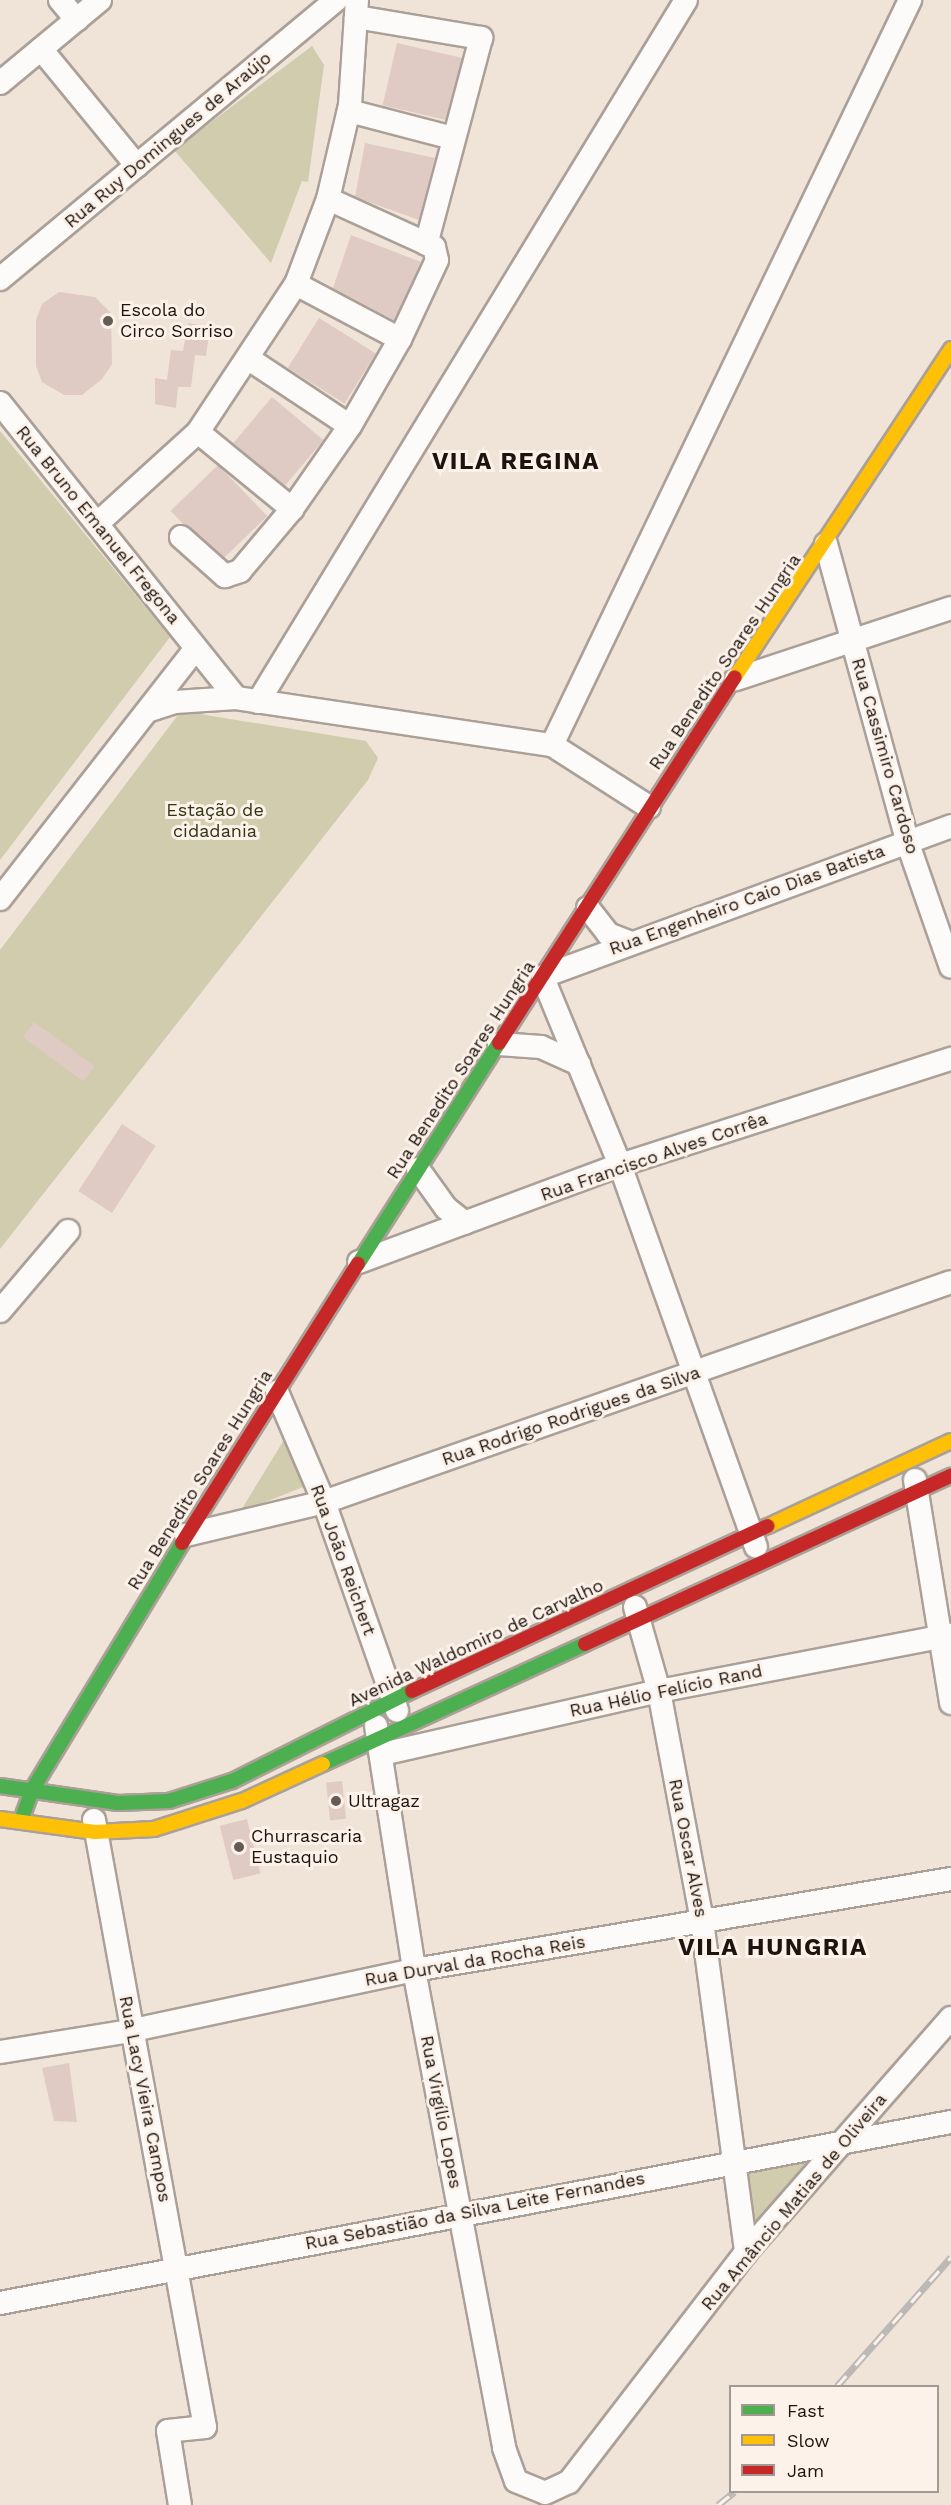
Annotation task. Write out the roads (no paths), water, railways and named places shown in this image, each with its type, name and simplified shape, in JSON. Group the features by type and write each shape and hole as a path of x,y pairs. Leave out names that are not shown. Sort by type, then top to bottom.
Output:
{"main road":[{"name":"Rua Benedito Soares Hungria","path":"21,1822 32,1790 186,1535 418,1169 588,908 649,807 941,376 951,349"},
{"name":"Avenida Waldomiro de Carvalho","path":"0,1786 92,1801 169,1801 232,1781 393,1700 951,1441"},
{"path":"0,1819 95,1832 154,1829 196,1818 381,1747 403,1730 951,1476"}],"street":[{"path":"60,0 77,20"},
{"path":"0,83 100,0"},
{"name":"Rua Ruy Domingues de Araújo","path":"0,279 336,0"},
{"path":"247,700 686,0"},
{"path":"552,745 910,0"},
{"path":"99,522 198,432 249,359 296,284 328,199 348,111 357,9 481,38 426,244"},
{"path":"41,49 137,166"},
{"path":"348,111 453,138"},
{"path":"182,537 225,576 234,576 292,509 350,426 400,339 437,260 434,247 328,199"},
{"path":"296,284 400,339"},
{"path":"249,359 350,426"},
{"name":"Rua Bruno Emanuel Fregona","path":"0,403 99,522 196,648 247,700"},
{"path":"198,432 292,509"},
{"name":"Rua Cassimiro Cardoso","path":"826,544 908,840 951,967"},
{"path":"736,680 853,644 951,608"},
{"path":"0,899 150,710 196,648"},
{"path":"150,710 175,702 247,700 552,745 649,807"},
{"name":"Rua Engenheiro Caio Dias Batista","path":"544,977 908,840 951,826"},
{"path":"588,908 608,934 631,943"},
{"path":"544,977 620,1165 762,1562"},
{"path":"499,1044 541,1047 579,1064"},
{"name":"Rua Francisco Alves Corrêa","path":"359,1262 620,1165 951,1059"},
{"path":"418,1169 446,1208 465,1223"},
{"path":"0,1311 68,1231"},
{"name":"Rua Rodrigo Rodrigues da Silva","path":"186,1535 324,1502 951,1282"},
{"name":"Rua João Reichert","path":"277,1392 324,1502 403,1730"},
{"path":"910,1460 945,1637 951,1703"},
{"name":"Rua Oscar Alves","path":"630,1590 659,1691 702,1922 732,2161 746,2252"},
{"name":"Rua Hélio Felício Rand","path":"381,1747 945,1637"},
{"name":"Rua Virgílio Lopes","path":"372,1710 381,1747 414,1970 504,2448 516,2481 545,2493"},
{"name":"Rua Lacy Vieira Campos","path":"92,1801 95,1832 129,2031 179,2267 205,2427 168,2431 180,2505"},
{"name":"Rua Durval da Rocha Reis","path":"0,2052 129,2031 414,1970 951,1879"},
{"name":"Rua Amâncio Matias de Oliveira","path":"545,2493 569,2482 746,2252 951,2018"},
{"name":"Rua Sebastião da Silva Leite Fernandes","path":"0,2303 847,2139 951,2122"}],"railway":[{"path":"838,2385 951,2257"},
{"path":"718,2505 733,2493"}],"place":[{"name":"Escola do Circo Sorriso","path":"108,321"},
{"name":"Ultragaz","path":"336,1801"},
{"name":"Churrascaria Eustaquio","path":"239,1847"}],"district":[{"name":"VILA REGINA","path":"516,462"},
{"name":"VILA HUNGRIA","path":"773,1948"}],"park label":[{"name":"Estação de cidadania","path":"215,821"}]}
